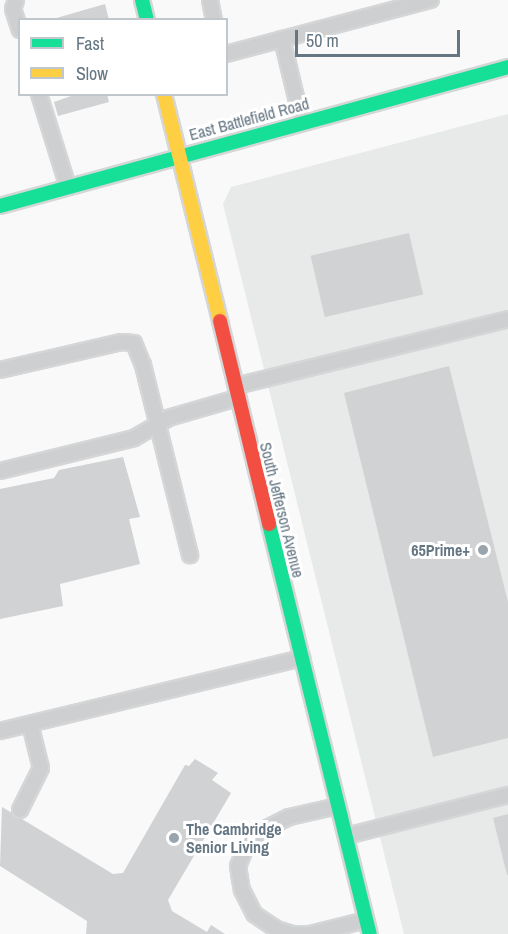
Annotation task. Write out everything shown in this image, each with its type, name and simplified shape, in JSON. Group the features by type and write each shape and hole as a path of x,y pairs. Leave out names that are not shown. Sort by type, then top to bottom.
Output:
{"street":[{"path":"142,0 146,18"},
{"name":"East Battlefield Road","path":"0,206 508,67"},
{"name":"South Jefferson Avenue","path":"164,96 177,156 370,934"}],"lane":[{"path":"16,0 13,9 18,24"},
{"path":"210,0 214,18"},
{"path":"228,53 431,0"},
{"path":"282,39 302,122"},
{"path":"40,96 68,187"},
{"path":"0,471 134,438 183,413 236,392 508,320"},
{"path":"0,370 121,342 134,343 143,365 189,555"},
{"path":"0,731 302,658"},
{"path":"20,810 41,768 30,724"},
{"path":"346,836 508,795"},
{"path":"338,806 289,817 256,834 245,849 238,866 242,890 254,914 276,929 292,934 310,934 366,920"}],"shaded area":[{"path":"508,114 508,934 404,934 223,204 231,187"}],"building":[{"path":"105,4 108,18 56,18"},
{"path":"71,96 108,96 109,102 58,116 54,102"},
{"path":"409,233 423,294 325,317 311,256"},
{"path":"449,366 508,602 508,738 433,757 344,393"},
{"path":"123,457 140,517 129,519 140,564 60,584 63,606 0,619 0,489 54,478 59,470"},
{"name":"The Cambridge Senior Living","path":"195,759 218,773 212,780 231,793 168,900 172,911 207,932 211,925 225,934 86,934 87,921 0,866 2,807 113,874 123,873 185,765 189,766"},
{"path":"508,814 508,875 507,875 493,818"}],"traffic: fast":[{"path":"142,0 146,18"},
{"path":"0,206 508,67"},
{"path":"269,524 370,934"}],"traffic: slow":[{"path":"164,96 220,321"}],"traffic: jam":[{"path":"220,321 269,524"}],"place":[{"name":"65Prime+","path":"483,550"},
{"name":"The Cambridge Senior Living","path":"174,838"}]}
